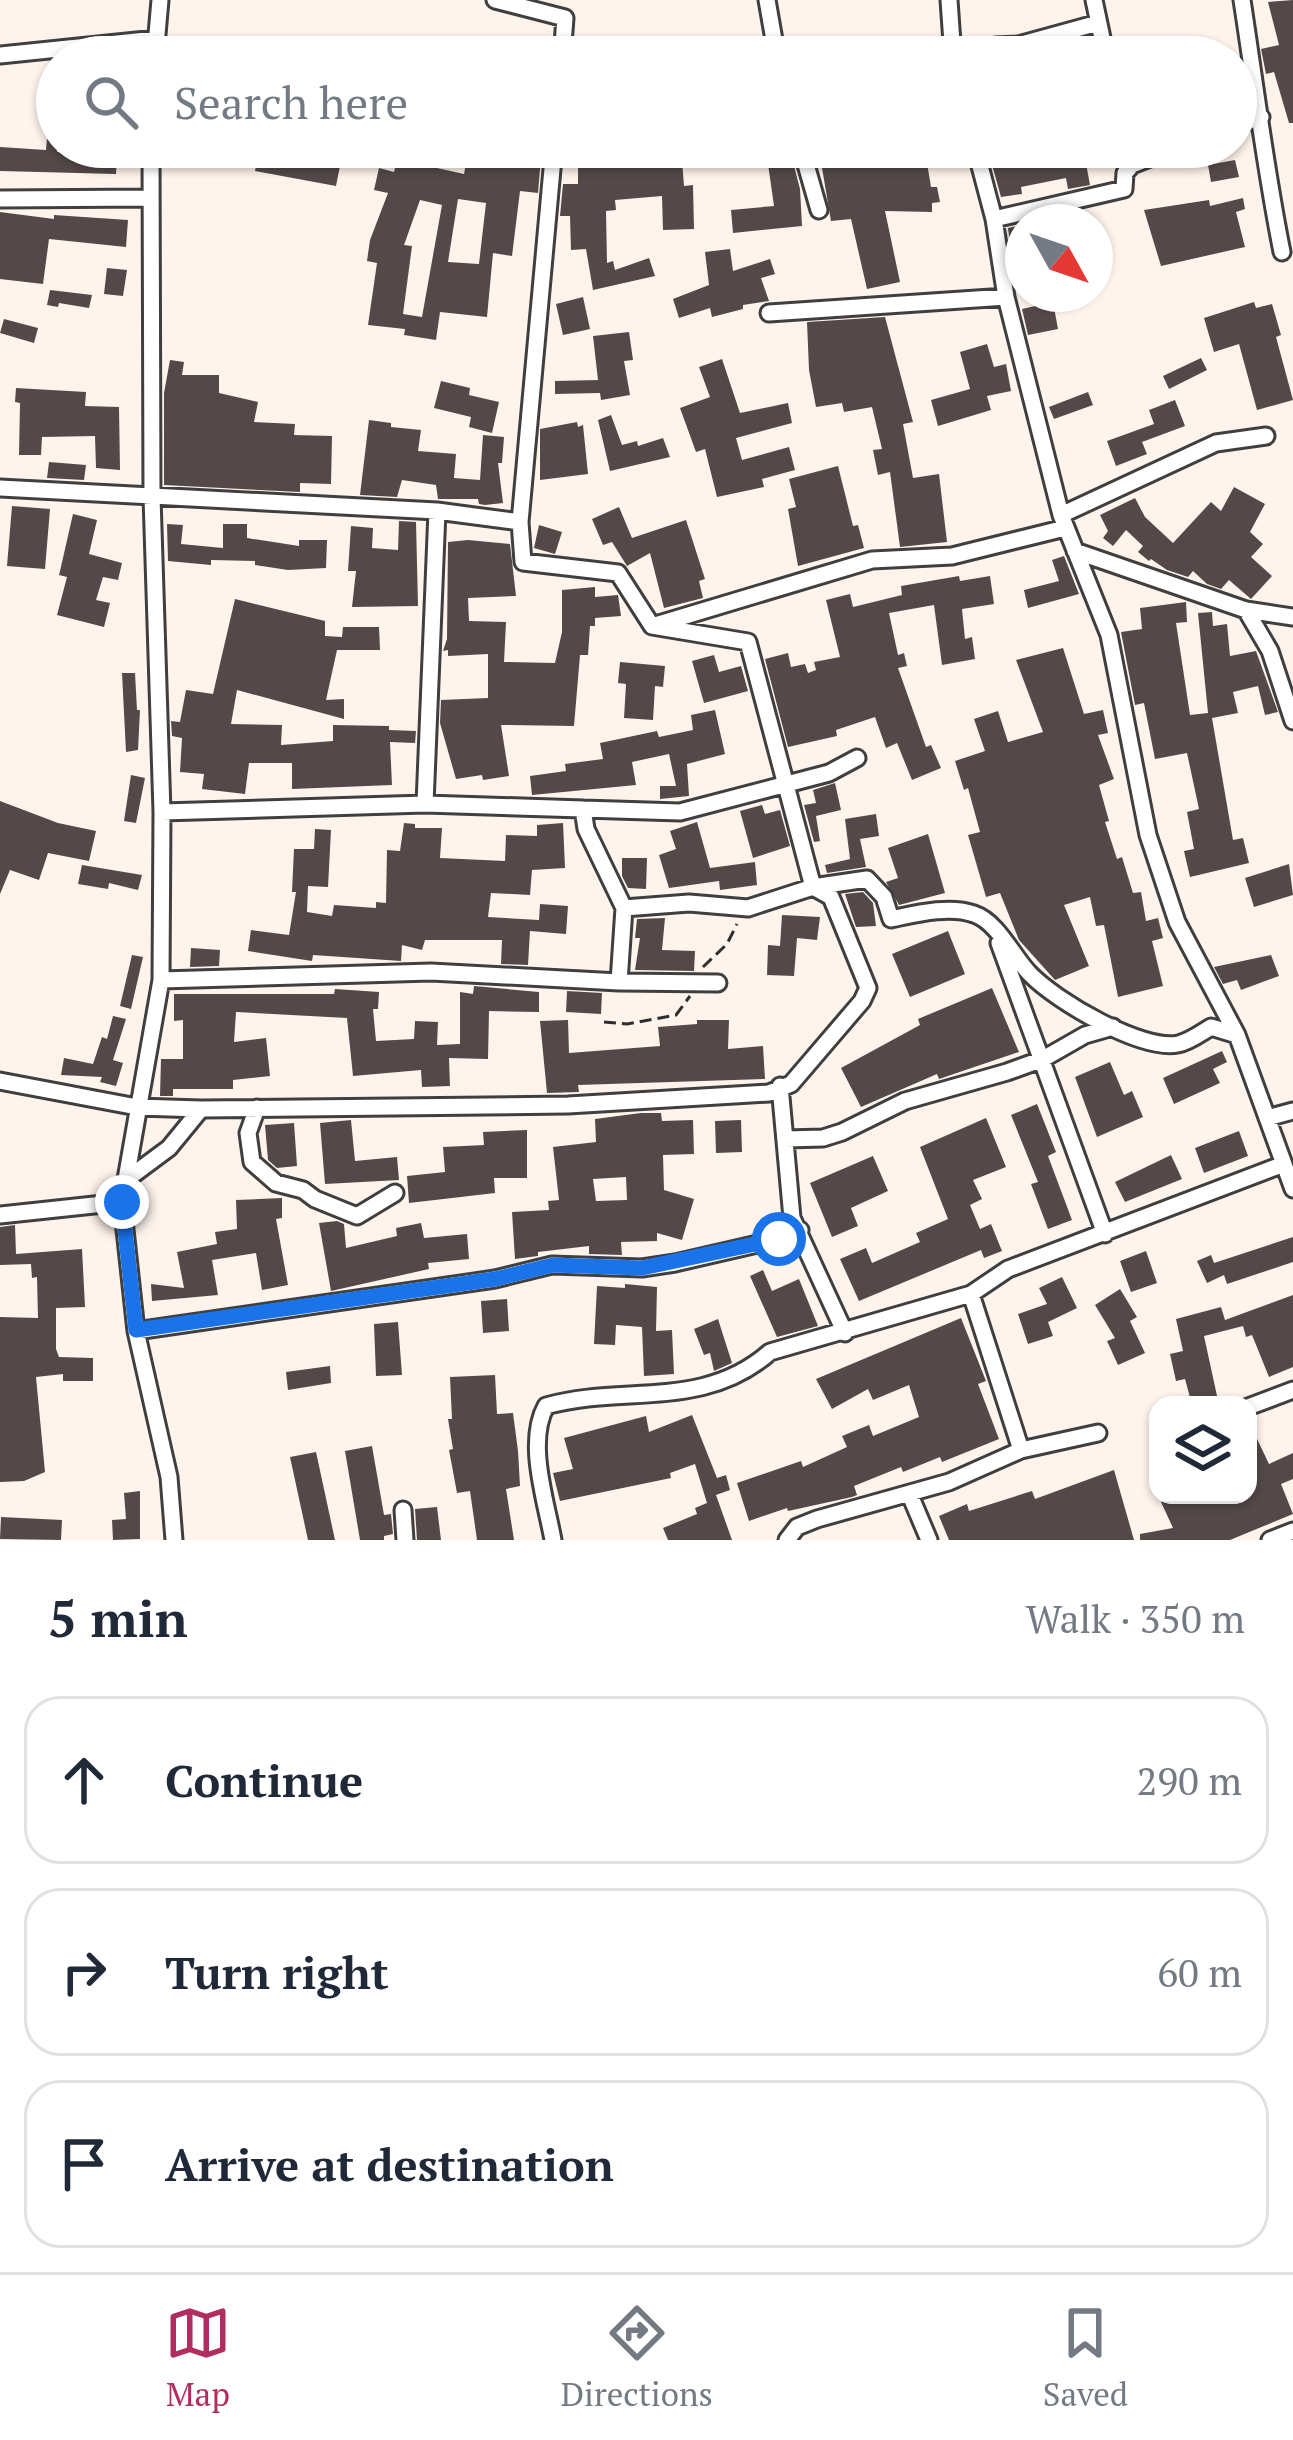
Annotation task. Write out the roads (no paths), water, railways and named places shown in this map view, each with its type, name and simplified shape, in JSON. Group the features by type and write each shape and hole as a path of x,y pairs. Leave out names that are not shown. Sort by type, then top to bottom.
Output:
{"street":[{"path":"156,36 160,0"},
{"path":"495,0 565,18 564,36"},
{"path":"767,0 773,36"},
{"path":"949,0 952,36"},
{"path":"1094,0 1101,36"},
{"path":"1242,0 1248,36"},
{"path":"1053,36 1098,23"},
{"path":"0,55 36,51"},
{"path":"1257,92 1282,252"},
{"path":"1257,118 1261,117"},
{"path":"150,168 161,980 122,1202 136,1330 169,1478 174,1540"},
{"path":"0,1081 137,1107 201,1109 568,1105 769,1093 791,1084 868,988 831,897 813,887 748,642 652,626 618,573 523,562 520,522 552,168"},
{"path":"807,168 819,210"},
{"path":"981,168 1005,290"},
{"path":"994,218 1124,189 1129,168"},
{"path":"0,199 148,198"},
{"path":"770,313 1005,297"},
{"path":"1010,312 1063,522 1109,635 1148,835 1177,922 1237,1036 1293,1189"},
{"path":"652,626 872,560 952,556 1063,522 1216,443 1267,436"},
{"path":"0,488 436,511 520,522"},
{"path":"425,804 436,511"},
{"path":"1075,551 1246,610 1293,617"},
{"path":"1246,610 1270,652 1293,722"},
{"path":"162,812 425,804 680,812 830,773 857,758"},
{"path":"583,809 586,829 624,908 619,982"},
{"path":"624,908 689,903 748,908 813,887 867,879 884,897 891,919 927,911 975,914 1032,976 1113,1027 1161,1045 1181,1044 1211,1028 1237,1036"},
{"path":"993,929 1105,1234"},
{"path":"161,980 431,972 718,983"},
{"path":"786,1139 824,1138 905,1102 1043,1059 1084,1035 1113,1027"},
{"path":"780,1086 792,1218 845,1333"},
{"path":"257,1108 248,1133 252,1162 275,1183 303,1190 357,1216 395,1193"},
{"path":"126,1180 169,1148 201,1109"},
{"path":"1267,1118 1293,1111"},
{"path":"553,1540 538,1448 538,1424 546,1406 594,1398 680,1394 748,1371 770,1352 971,1294 1008,1269 1284,1164"},
{"path":"0,1215 122,1202"},
{"path":"136,1330 495,1279 553,1265 642,1268 779,1239 800,1230"},
{"path":"971,1294 1022,1450"},
{"path":"1257,1404 1293,1390"},
{"path":"787,1540 797,1527 817,1519 910,1495 1022,1450 1098,1433"},
{"path":"910,1495 929,1540"},
{"path":"403,1510 405,1540"},
{"path":"1270,1540 1293,1531"}]}
